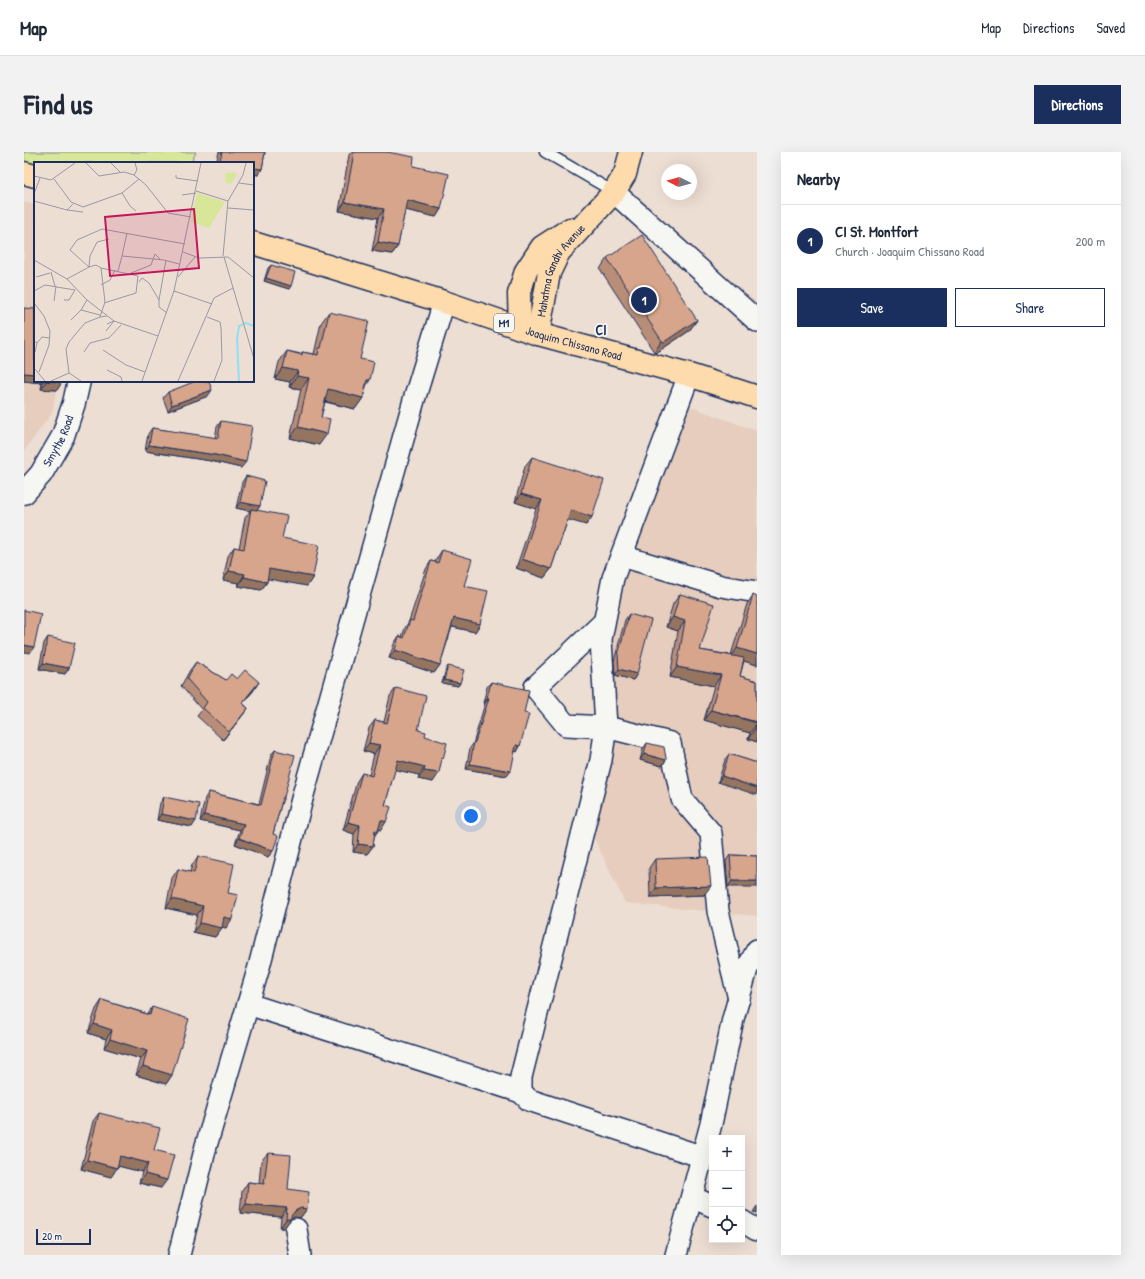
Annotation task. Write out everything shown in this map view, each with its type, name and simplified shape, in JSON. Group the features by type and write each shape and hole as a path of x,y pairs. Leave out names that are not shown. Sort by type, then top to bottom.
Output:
{"main road":[{"name":"Mahatma Gandhi Avenue","path":"529,331 519,294 526,271 542,248 594,213 614,192 624,174 631,152"},
{"path":"24,173 34,176"},
{"name":"Joaquim Chissano Road","path":"254,243 444,302 529,331 689,375 757,397"}],"street":[{"path":"614,192 757,321"},
{"path":"179,1255 206,1146 261,959 305,788 412,407 444,302"},
{"path":"521,1092 521,1077 601,760 606,727 601,639 613,578 689,375"},
{"name":"Smythe Road","path":"24,493 41,474 63,436 74,403 79,382"},
{"path":"622,556 721,586 757,592"},
{"path":"604,622 535,687 566,726 606,727 670,743 682,799 711,833 718,911 739,999"},
{"path":"676,1255 703,1157 739,999 747,969 757,950"},
{"path":"248,1004 521,1092 529,1100 703,1157"},
{"path":"692,1197 709,1205"},
{"path":"745,1223 757,1230"},
{"path":"296,1229 300,1255"}],"lane":[{"path":"545,152 614,192"}],"shaded area":[{"path":"24,202 34,205 34,382 58,382 52,413 24,451"},
{"path":"667,398 757,431 757,916 625,903 594,838 606,592"}],"green space":[{"path":"24,152 196,152 191,162 34,162 34,164 24,161"}],"building":[{"path":"222,152 265,152 262,169 254,168 254,162 220,161"},
{"path":"354,152 387,152 414,157 413,166 449,174 441,209 407,200 398,246 378,242 384,209 345,202"},
{"path":"642,235 697,320 664,342 607,258"},
{"path":"271,265 295,272 291,286 266,278"},
{"path":"24,308 34,309 34,374 24,373"},
{"path":"329,312 369,321 360,359 374,362 370,380 367,380 363,398 328,389 321,417 330,419 327,434 298,427 309,378 297,376 298,371 283,368 287,351 302,355 302,352 318,355"},
{"path":"193,382 209,382 212,390 172,405 168,392"},
{"path":"221,421 252,426 246,462 216,455 149,445 152,428 218,438"},
{"path":"532,457 604,480 592,517 571,510 551,569 522,559 542,500 521,494"},
{"path":"246,476 265,481 260,506 240,502"},
{"path":"251,509 287,516 282,538 319,545 313,577 269,569 267,582 244,577 245,574 229,571 234,547 244,549"},
{"path":"442,550 472,559 464,586 488,591 480,624 454,618 440,665 395,650 399,636 404,638 410,620 413,621 431,561 438,563"},
{"path":"680,594 714,604 700,650 744,658 740,676 757,681 757,722 711,710 721,675 677,667 685,621 673,617"},
{"path":"753,595 757,597 757,654 737,648"},
{"path":"24,610 41,614 34,647 24,645"},
{"path":"629,614 651,620 637,674 619,669 618,655"},
{"path":"48,637 75,643 69,668 43,663"},
{"path":"196,662 226,680 231,674 237,679 245,670 259,682 242,703 248,708 229,732 203,708 207,702 187,679"},
{"path":"448,666 464,670 460,683 444,680"},
{"path":"491,682 529,690 524,713 529,714 520,746 516,745 511,771 470,764 474,742 489,698 487,698"},
{"path":"396,688 426,696 418,730 426,732 425,736 447,743 439,773 424,771 425,767 398,760 385,805 391,807 386,822 381,820 378,831 375,830 373,846 358,844 360,825 348,822 362,773 372,776 380,745 369,743 375,720 387,723"},
{"path":"647,743 664,747 666,760 644,754"},
{"path":"275,750 295,755 273,834 278,836 273,851 239,838 244,824 204,815 209,792 261,805"},
{"path":"729,754 757,763 757,788 722,776"},
{"path":"164,797 199,804 196,821 161,814"},
{"path":"730,855 757,856 757,881 732,881"},
{"path":"198,856 234,864 228,893 238,895 232,919 224,917 222,928 200,923 203,906 172,899 178,869 194,873"},
{"path":"708,857 711,886 656,888 655,859"},
{"path":"102,1000 150,1015 152,1007 189,1019 172,1075 143,1066 147,1051 110,1039 112,1030 94,1024"},
{"path":"99,1113 160,1128 154,1150 174,1155 167,1180 145,1174 148,1163 120,1156 117,1168 87,1160"},
{"path":"268,1153 291,1155 288,1189 309,1192 307,1209 301,1208 295,1211 291,1216 291,1219 286,1219 287,1208 246,1204 248,1182 264,1184"}],"place":[{"name":"CI St. Montfort","path":"644,300"}],"district":[{"name":"CI","path":"601,330"}]}
